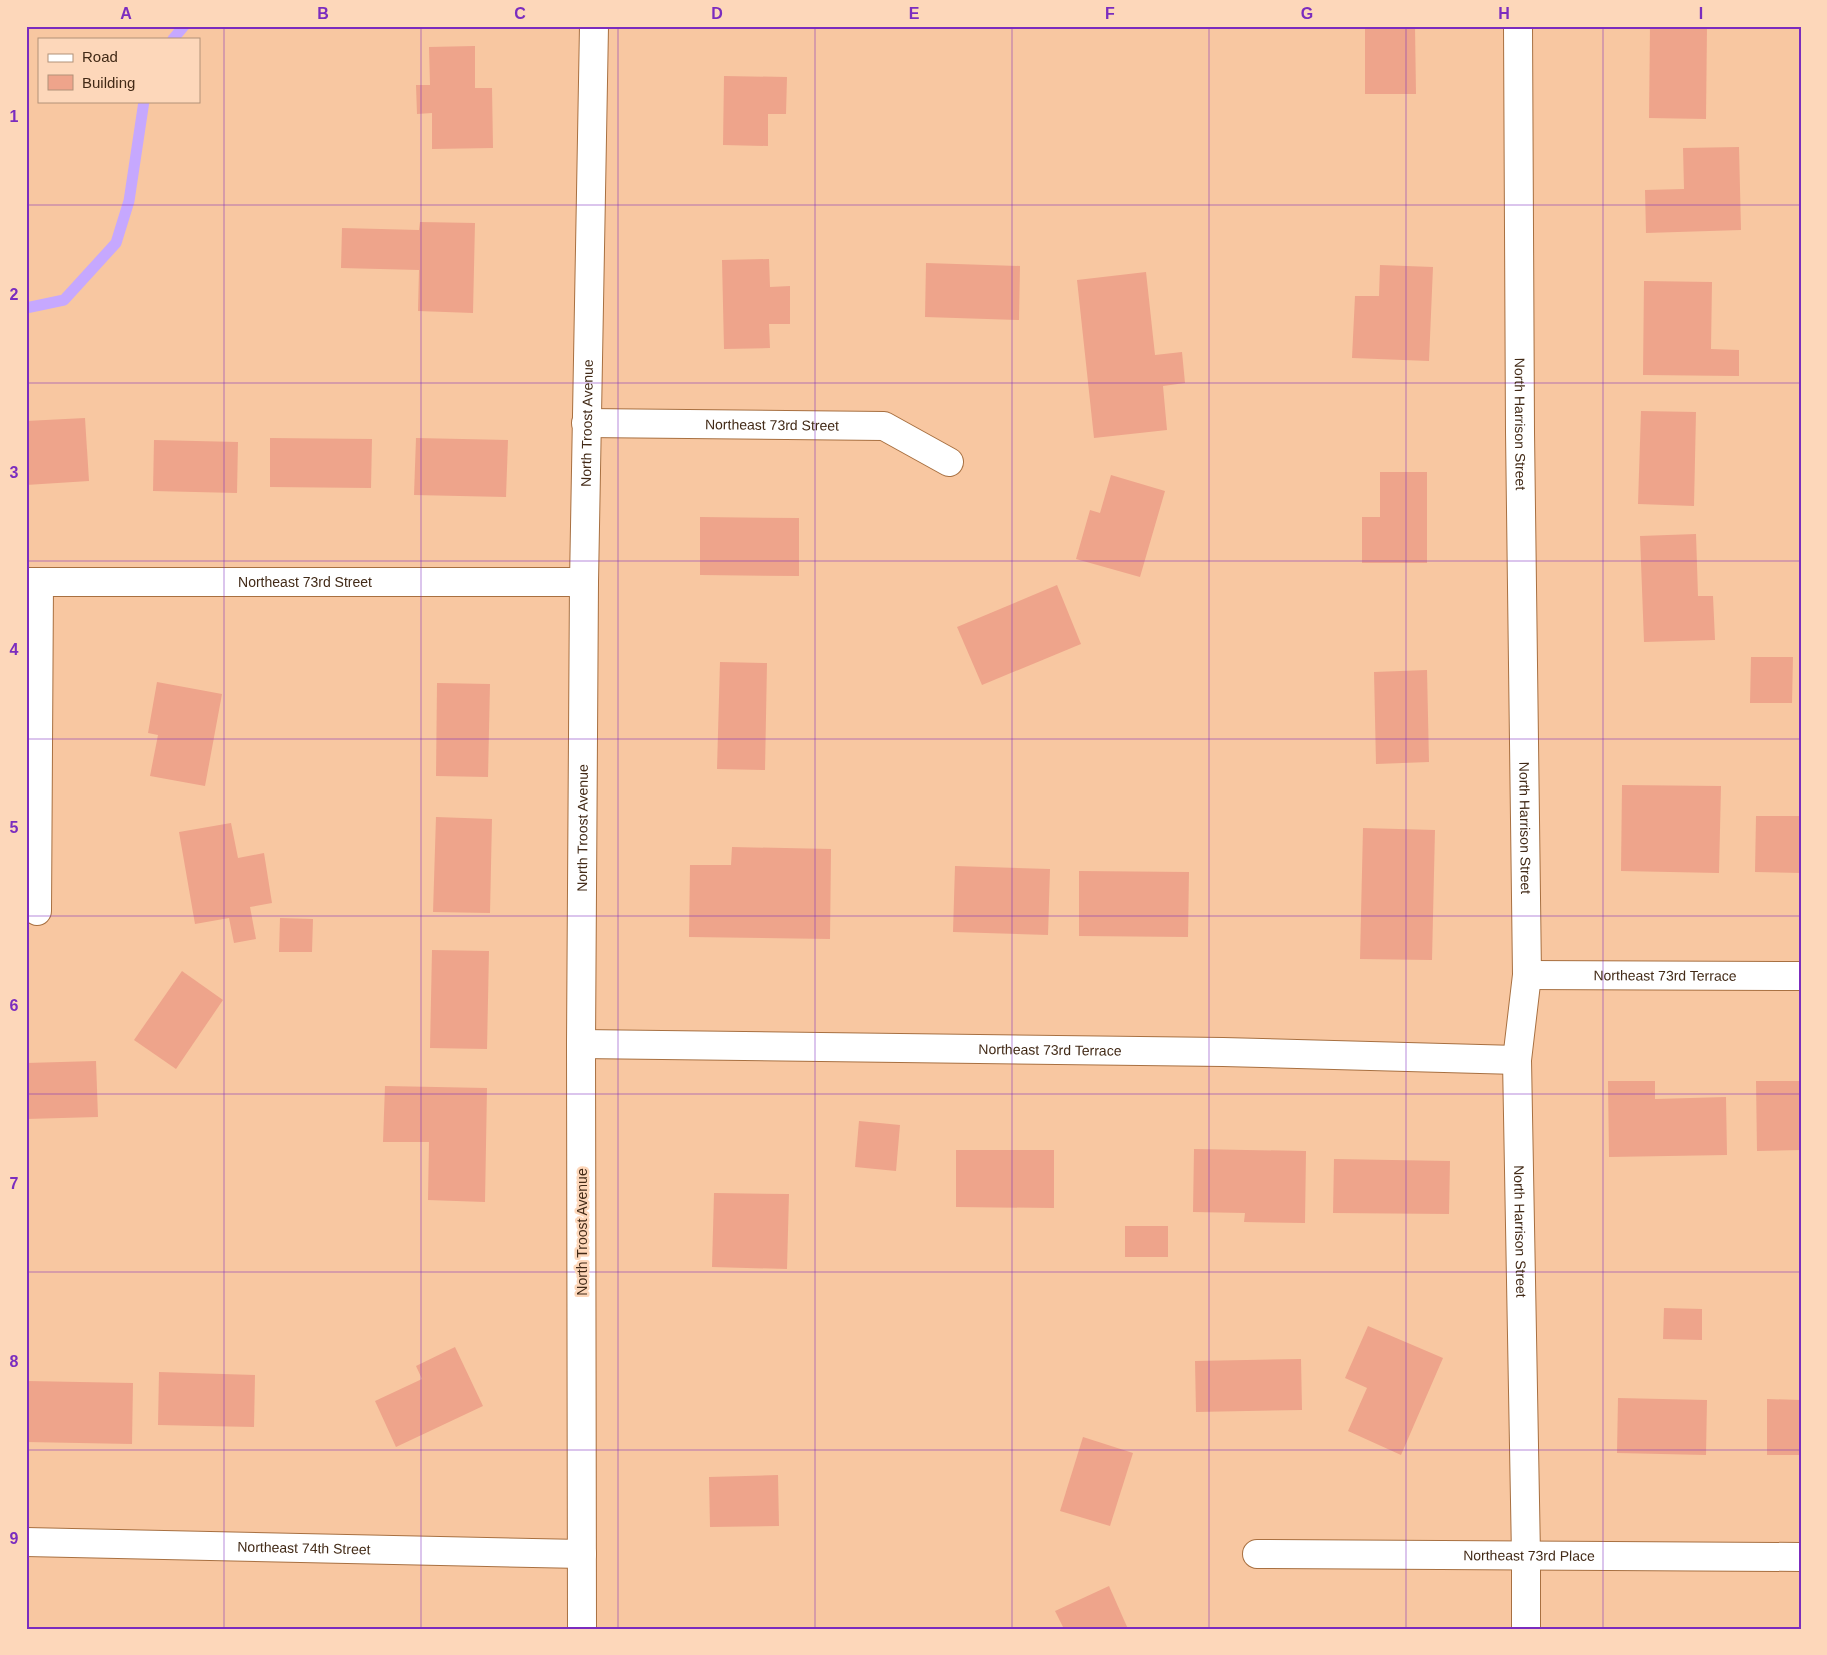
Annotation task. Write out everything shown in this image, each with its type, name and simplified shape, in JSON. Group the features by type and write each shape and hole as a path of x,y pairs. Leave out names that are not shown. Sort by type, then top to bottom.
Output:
{"street":[{"name":"North Troost Avenue","path":"582,1629 581,1044 584,582 594,26"},
{"name":"North Harrison Street","path":"1518,26 1520,432 1528,975 1517,1060 1526,1629"},
{"name":"Northeast 73rd Street","path":"586,424 884,426 949,462"},
{"name":"Northeast 73rd Street","path":"33,582 584,582"},
{"path":"33,582 37,912"},
{"name":"Northeast 73rd Terrace","path":"1528,975 1801,976"},
{"name":"Northeast 73rd Terrace","path":"581,1044 1222,1052 1517,1060"},
{"name":"Northeast 74th Street","path":"26,1542 582,1554"},
{"name":"Northeast 73rd Place","path":"1257,1554 1801,1557"}],"building":[{"path":"1365,26 1415,26 1416,94 1365,94"},
{"path":"1650,26 1707,27 1706,119 1649,118"},
{"path":"475,46 475,88 492,88 493,148 432,149 432,113 417,114 416,85 430,85 429,47"},
{"path":"724,76 787,77 786,114 768,114 768,146 723,145"},
{"path":"1739,147 1741,230 1646,233 1645,190 1684,189 1683,148"},
{"path":"420,222 475,223 473,313 418,311 419,270 341,268 342,228 419,230"},
{"path":"769,259 770,287 790,286 790,324 769,324 770,348 724,349 722,260"},
{"path":"926,263 1020,266 1019,320 925,317"},
{"path":"1380,265 1433,267 1429,361 1352,358 1355,296 1379,296"},
{"path":"1146,272 1155,355 1182,352 1185,383 1163,386 1167,430 1094,438 1077,280"},
{"path":"1644,281 1712,282 1711,349 1739,350 1739,376 1643,375"},
{"path":"1641,411 1696,412 1694,506 1638,504"},
{"path":"85,418 89,481 26,485 26,421"},
{"path":"270,438 372,439 371,488 270,487"},
{"path":"416,438 508,440 506,497 414,495"},
{"path":"154,440 238,442 237,493 153,491"},
{"path":"1380,472 1427,472 1427,563 1362,563 1362,517 1380,517"},
{"path":"1111,475 1165,491 1140,577 1076,559 1090,510 1100,513"},
{"path":"700,517 799,518 799,576 700,575"},
{"path":"1696,534 1698,596 1713,596 1715,640 1644,642 1640,536"},
{"path":"1057,585 1081,644 982,685 957,627"},
{"path":"1751,657 1793,657 1792,703 1750,703"},
{"path":"720,662 767,663 765,770 717,769"},
{"path":"1427,670 1429,762 1376,764 1374,672"},
{"path":"157,682 222,694 205,786 150,776 158,735 148,733"},
{"path":"437,683 490,684 488,777 436,776"},
{"path":"1622,785 1721,786 1719,873 1621,871"},
{"path":"1756,816 1801,816 1801,873 1755,872"},
{"path":"436,817 492,819 490,913 433,912"},
{"path":"231,823 238,858 264,853 272,903 250,907 256,939 234,943 229,918 195,924 179,832"},
{"path":"1363,828 1435,830 1432,960 1360,959"},
{"path":"732,847 831,849 830,939 689,937 690,865 731,865"},
{"path":"955,866 1050,869 1048,935 953,932"},
{"path":"1079,871 1189,872 1188,937 1079,936"},
{"path":"280,918 313,919 312,952 279,952"},
{"path":"432,950 489,951 487,1049 430,1048"},
{"path":"182,971 223,1000 176,1069 134,1040"},
{"path":"96,1061 98,1117 26,1119 26,1063"},
{"path":"1608,1081 1655,1081 1655,1099 1726,1097 1727,1155 1609,1157"},
{"path":"1756,1081 1801,1081 1801,1150 1757,1151"},
{"path":"385,1086 487,1088 485,1202 428,1200 429,1142 383,1142"},
{"path":"859,1121 900,1125 896,1171 855,1167"},
{"path":"1194,1149 1306,1151 1305,1223 1244,1222 1245,1213 1193,1212"},
{"path":"956,1150 1054,1150 1054,1208 956,1207"},
{"path":"1334,1159 1450,1161 1449,1214 1333,1213"},
{"path":"714,1193 789,1194 787,1269 712,1267"},
{"path":"1125,1226 1168,1226 1168,1257 1125,1257"},
{"path":"1664,1308 1702,1309 1702,1340 1663,1339"},
{"path":"1368,1326 1443,1358 1401,1455 1348,1431 1367,1388 1345,1378"},
{"path":"455,1347 483,1406 396,1447 375,1401 422,1379 416,1366"},
{"path":"1301,1359 1302,1410 1196,1412 1195,1361"},
{"path":"159,1372 255,1375 254,1427 158,1425"},
{"path":"27,1381 133,1383 132,1444 26,1442"},
{"path":"1618,1398 1707,1400 1706,1455 1617,1453"},
{"path":"1767,1399 1801,1400 1801,1455 1767,1455"},
{"path":"1083,1437 1133,1453 1110,1526 1060,1511"},
{"path":"778,1475 779,1526 710,1527 709,1477"},
{"path":"1109,1586 1128,1629 1064,1629 1055,1611"}],"waterway":[{"path":"174,38 184,26"},
{"path":"26,308 64,300 116,243 129,201 144,102"}]}
